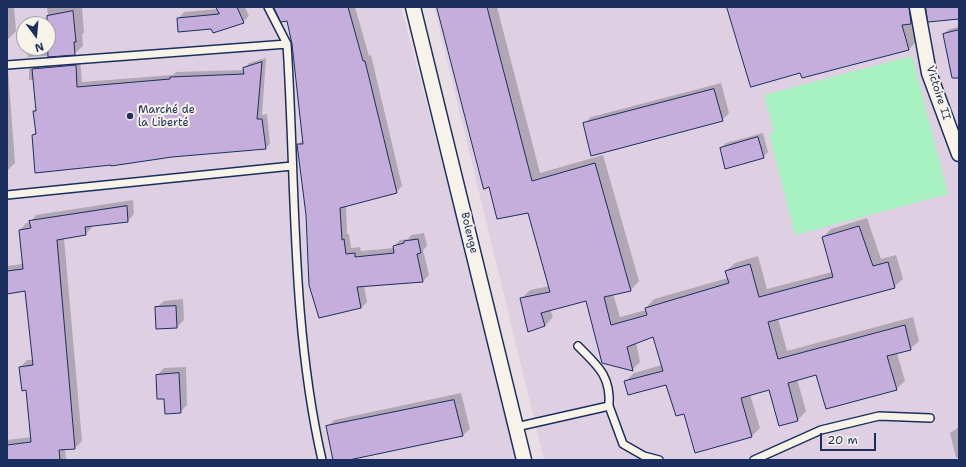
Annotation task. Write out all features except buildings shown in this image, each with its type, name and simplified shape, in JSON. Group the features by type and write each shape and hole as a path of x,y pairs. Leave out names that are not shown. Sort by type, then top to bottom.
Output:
{"street":[{"name":"Bolenge","path":"413,7 524,460"},
{"name":"Victoire II","path":"917,7 929,73 959,154"}],"lane":[{"path":"268,7 287,44 299,306 315,428 322,460"},
{"path":"7,65 287,44"},
{"path":"7,195 292,166"},
{"path":"578,346 603,372 610,393 609,406 623,444 644,456 659,460"},
{"path":"516,427 609,406"},
{"path":"754,460 821,430 878,416 930,418"}],"shaded area":[{"path":"7,7 401,7 521,460 7,460"},
{"path":"434,7 959,7 959,460 544,460"}],"green space":[{"path":"912,56 948,194 795,235 769,134 774,132 764,95"}],"place":[{"name":"Marché de la Liberté","path":"130,116"}]}
